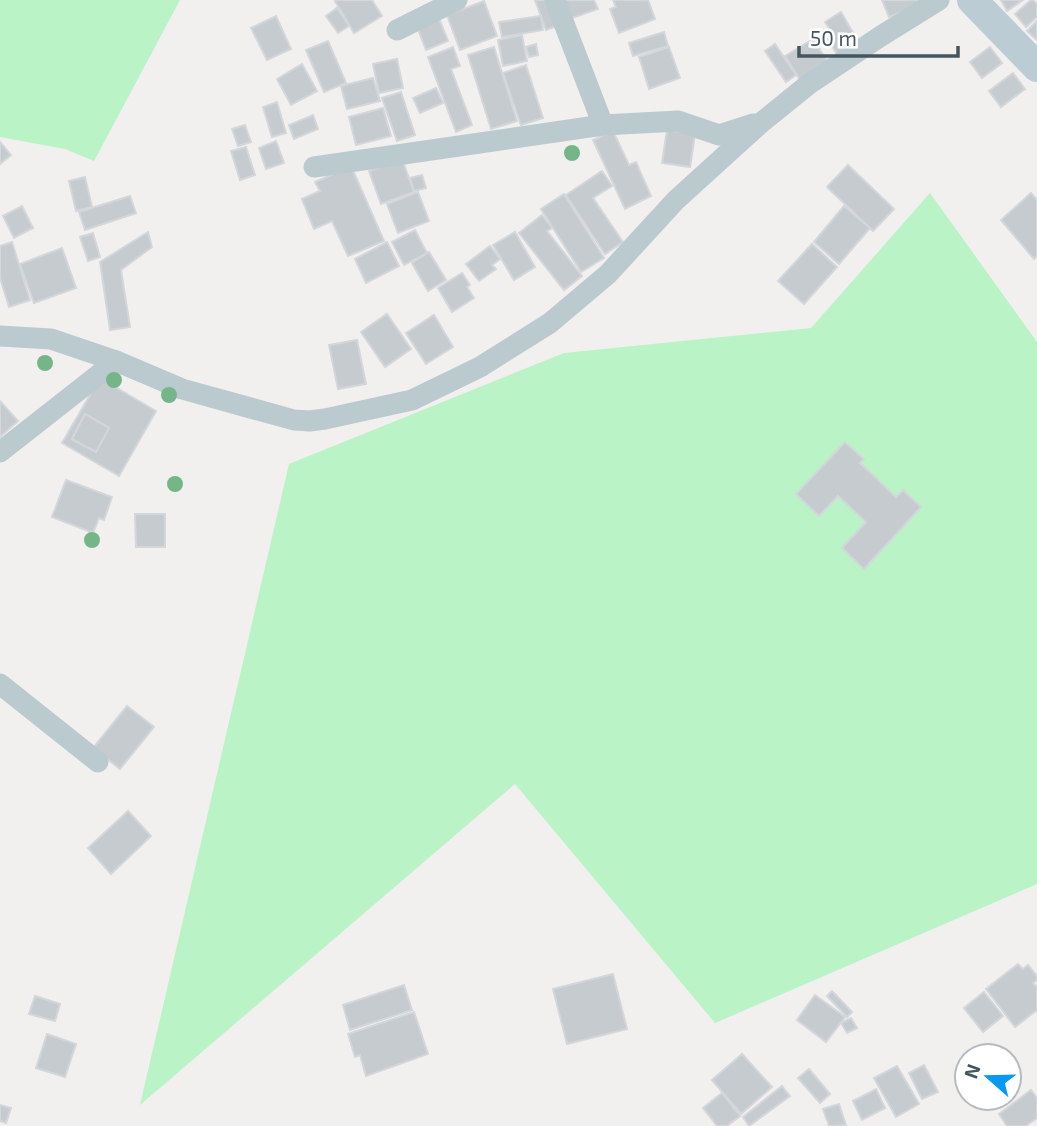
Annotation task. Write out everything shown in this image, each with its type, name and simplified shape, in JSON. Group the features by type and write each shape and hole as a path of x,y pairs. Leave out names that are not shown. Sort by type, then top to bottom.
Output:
{"street":[{"path":"397,30 457,0"},
{"path":"555,0 603,125"},
{"path":"0,336 51,339 116,361 182,389 294,420 325,419 412,400 480,367 550,323 608,274 676,200 762,122 809,84 939,0"},
{"path":"972,0 1037,67"},
{"path":"314,167 603,125 678,121 719,135 762,122"},
{"path":"0,452 116,361"},
{"path":"0,684 98,762"}],"green space":[{"path":"0,0 180,0 94,161 65,149 0,137"},
{"path":"930,193 1037,342 1037,884 715,1023 515,784 140,1105 289,464 564,353 811,328"}],"building":[{"path":"372,0 382,16 354,33 335,1"},
{"path":"535,0 550,0 560,25 546,30"},
{"path":"561,0 594,0 598,9 569,19"},
{"path":"613,0 648,0 655,19 619,33 610,9 616,7"},
{"path":"882,0 930,0 889,17"},
{"path":"1001,0 1023,0 1007,11"},
{"path":"1031,0 1037,4 1037,17 1026,27 1015,14"},
{"path":"484,1 497,36 460,50 447,15"},
{"path":"337,8 349,26 338,33 326,16"},
{"path":"841,12 860,45 839,58 828,39 834,36 825,22"},
{"path":"276,16 291,49 267,60 251,28"},
{"path":"438,16 448,41 426,50 416,24"},
{"path":"541,16 543,30 502,37 499,22"},
{"path":"1037,21 1037,40 1027,31"},
{"path":"664,32 668,46 633,56 629,43"},
{"path":"522,35 527,61 503,66 498,40"},
{"path":"813,39 828,62 800,80 785,56"},
{"path":"328,41 346,83 324,92 306,50"},
{"path":"536,44 538,55 529,57 526,47"},
{"path":"775,44 796,75 786,82 765,51"},
{"path":"453,47 460,66 451,69 472,125 456,132 428,57"},
{"path":"494,47 517,121 491,129 468,55"},
{"path":"669,47 680,78 649,89 639,57"},
{"path":"990,47 1002,63 982,78 970,62"},
{"path":"397,59 403,88 379,93 373,64"},
{"path":"302,64 317,91 291,105 277,79"},
{"path":"526,65 543,118 521,125 503,73"},
{"path":"1013,73 1025,89 1001,107 989,91"},
{"path":"373,78 380,101 347,109 341,86"},
{"path":"436,88 443,103 420,113 413,98"},
{"path":"401,92 415,135 397,141 382,98"},
{"path":"277,102 286,133 272,137 263,107"},
{"path":"383,108 391,136 356,145 349,117"},
{"path":"313,115 318,129 294,139 289,125"},
{"path":"245,125 251,142 238,146 232,129"},
{"path":"667,130 695,134 690,167 662,163"},
{"path":"613,131 629,165 636,162 651,196 625,209 593,140"},
{"path":"276,141 284,163 266,169 259,148"},
{"path":"0,142 11,155 0,164"},
{"path":"246,147 255,175 240,180 231,151"},
{"path":"402,159 414,192 381,204 369,171"},
{"path":"848,165 894,209 873,231 827,187"},
{"path":"351,166 384,241 348,256 332,221 314,229 302,199 320,191 315,182"},
{"path":"602,171 612,186 593,198 623,242 605,254 566,195"},
{"path":"422,175 426,188 414,191 410,178"},
{"path":"85,177 92,207 76,211 69,181"},
{"path":"418,192 429,221 398,233 387,204"},
{"path":"1031,193 1037,200 1037,256 1034,259 1001,220"},
{"path":"564,194 604,258 581,272 541,209"},
{"path":"130,196 136,213 85,230 79,212"},
{"path":"22,206 33,228 14,238 3,216"},
{"path":"844,206 870,228 839,264 814,242"},
{"path":"542,215 552,228 547,231 582,276 564,290 519,233"},
{"path":"415,230 427,253 404,265 392,242"},
{"path":"148,232 152,247 121,270 130,327 110,330 100,262"},
{"path":"515,232 535,267 514,280 493,245"},
{"path":"93,233 100,257 88,261 80,237"},
{"path":"12,242 30,300 9,307 0,278 0,246"},
{"path":"387,242 399,266 366,283 355,259"},
{"path":"812,244 837,267 804,304 778,281"},
{"path":"490,246 500,259 492,265 496,269 479,281 466,264"},
{"path":"62,248 76,288 34,303 20,264"},
{"path":"429,252 446,280 428,291 412,263"},
{"path":"462,273 474,298 452,312 438,288"},
{"path":"387,314 411,349 385,367 361,332"},
{"path":"434,315 453,347 426,364 406,333"},
{"path":"357,340 366,384 338,389 329,345"},
{"path":"100,378 156,411 119,476 62,443","holes":["85,414 109,428 96,452 72,439"]},
{"path":"0,401 18,421 0,437"},
{"path":"85,414 109,428 96,452 72,439"},
{"path":"845,442 864,459 860,463 896,497 903,490 921,507 864,569 842,548 866,522 838,496 819,516 796,494"},
{"path":"66,480 112,497 104,520 99,518 93,533 52,517"},
{"path":"135,514 165,514 165,547 136,547"},
{"path":"127,706 154,727 120,769 93,748"},
{"path":"128,811 151,836 111,874 88,848"},
{"path":"1018,964 1023,969 1028,965 1037,976 1033,983 1037,987 1037,1010 1015,1027 986,989"},
{"path":"613,974 627,1029 567,1044 553,989"},
{"path":"404,985 412,1010 350,1030 343,1005"},
{"path":"832,991 852,1012 847,1017 827,996"},
{"path":"984,992 1003,1016 983,1032 964,1008"},
{"path":"815,995 845,1017 826,1042 797,1020"},
{"path":"35,996 60,1004 55,1021 29,1014"},
{"path":"414,1012 428,1054 366,1076 360,1055 355,1057 348,1034"},
{"path":"851,1018 857,1028 847,1033 841,1023"},
{"path":"47,1034 76,1044 65,1077 36,1068"},
{"path":"742,1054 772,1087 741,1114 712,1080"},
{"path":"924,1065 938,1092 922,1099 909,1073"},
{"path":"897,1066 919,1104 896,1117 874,1078"},
{"path":"809,1069 830,1094 820,1103 798,1078"},
{"path":"782,1086 790,1096 749,1126 743,1117"},
{"path":"876,1089 885,1108 862,1120 853,1101"},
{"path":"1031,1090 1037,1098 1037,1118 1026,1126 1007,1126 999,1114 1023,1112 1023,1096"},
{"path":"722,1093 740,1116 727,1126 717,1126 703,1108"},
{"path":"839,1104 846,1125 829,1126 823,1109"},
{"path":"0,1105 11,1108 6,1123 0,1121"}]}
